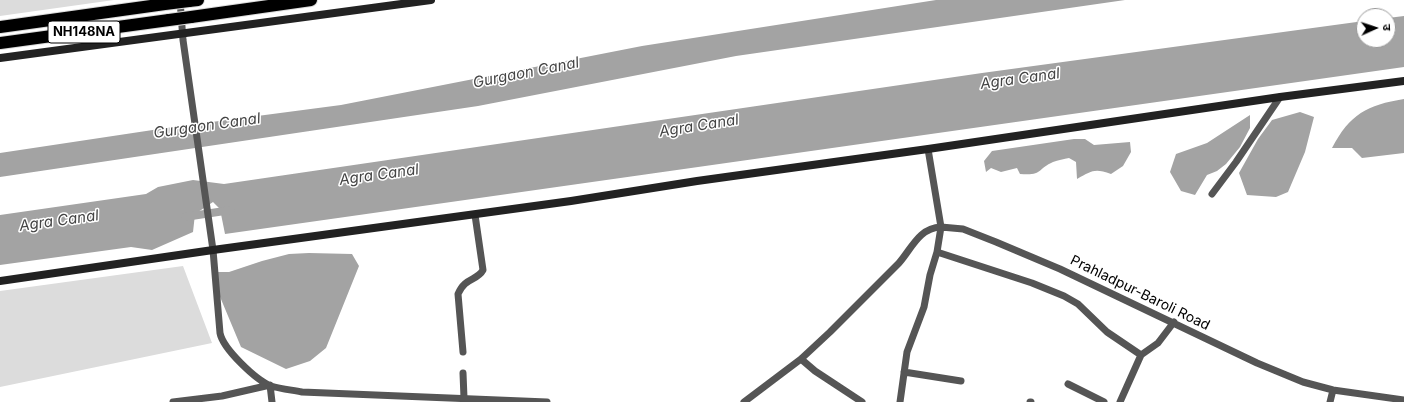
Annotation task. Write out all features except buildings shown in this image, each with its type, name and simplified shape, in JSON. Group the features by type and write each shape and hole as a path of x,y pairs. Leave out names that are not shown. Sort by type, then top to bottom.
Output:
{"highway":[{"name":"NH148NA","path":"0,27 189,0"},
{"name":"NH148NA","path":"0,43 311,0"}],"street":[{"path":"189,0 183,37 212,247 221,338 233,355 248,370 270,385 302,392 392,399 464,398 547,402"},
{"path":"0,58 183,37 431,0"},
{"path":"0,281 212,247 571,201 697,181 928,149 1280,97 1404,81"},
{"path":"1212,194 1236,162 1280,97"},
{"path":"900,402 908,347 924,307 930,275 937,252 941,227 928,149"},
{"path":"463,352 458,294 460,287 464,283 481,274 483,270 475,214"},
{"path":"744,402 801,359 830,332 899,263 907,254 912,244 921,235 929,229 941,227"},
{"name":"Prahladpur-Baroli Road","path":"941,227 963,229 1060,269 1174,322 1256,363 1303,382 1333,390 1402,400"},
{"path":"937,252 1032,283 1064,296 1078,304 1107,332 1141,355"},
{"path":"1120,402 1141,355 1158,343 1174,322"},
{"path":"801,359 815,371 862,402"},
{"path":"904,372 961,381"},
{"path":"463,373 464,398"},
{"path":"1068,384 1104,402"},
{"path":"173,402 222,396 270,385"},
{"path":"270,385 272,402"},
{"path":"1330,402 1333,390"}],"shaded area":[{"path":"0,0 114,0 0,16"},
{"path":"183,266 212,343 0,387 0,291"}],"water":[{"name":"Gurgaon Canal","path":"936,0 1125,0 736,56 478,106 0,177 0,153 166,128 341,105 642,46"},
{"path":"1404,16 1404,67 225,234 220,209 213,202 195,214 193,232 152,250 131,247 0,265 0,215 146,194 158,187 193,180 224,184 982,73 1356,22 1356,48 1396,48 1396,17"},
{"path":"1404,99 1404,153 1362,158 1352,148 1332,148 1346,127 1361,113 1380,104"},
{"path":"1300,112 1314,117 1305,152 1288,192 1276,197 1247,195 1239,173 1258,139 1272,120"},
{"path":"1250,115 1250,128 1240,147 1226,164 1217,171 1207,175 1195,195 1181,191 1170,172 1176,154 1207,143"},
{"path":"1074,139 1085,139 1094,145 1130,142 1131,152 1123,166 1111,174 1101,171 1093,171 1077,179 1076,162 1069,158 1053,162 1033,174 1020,174 1017,168 1001,172 991,168 986,172 984,161 992,151"},
{"path":"289,254 352,254 359,266 326,348 310,361 286,369 241,347 218,292 213,272 229,272"}],"waterway":[{"name":"Agra Canal","path":"185,217 231,210"}]}
